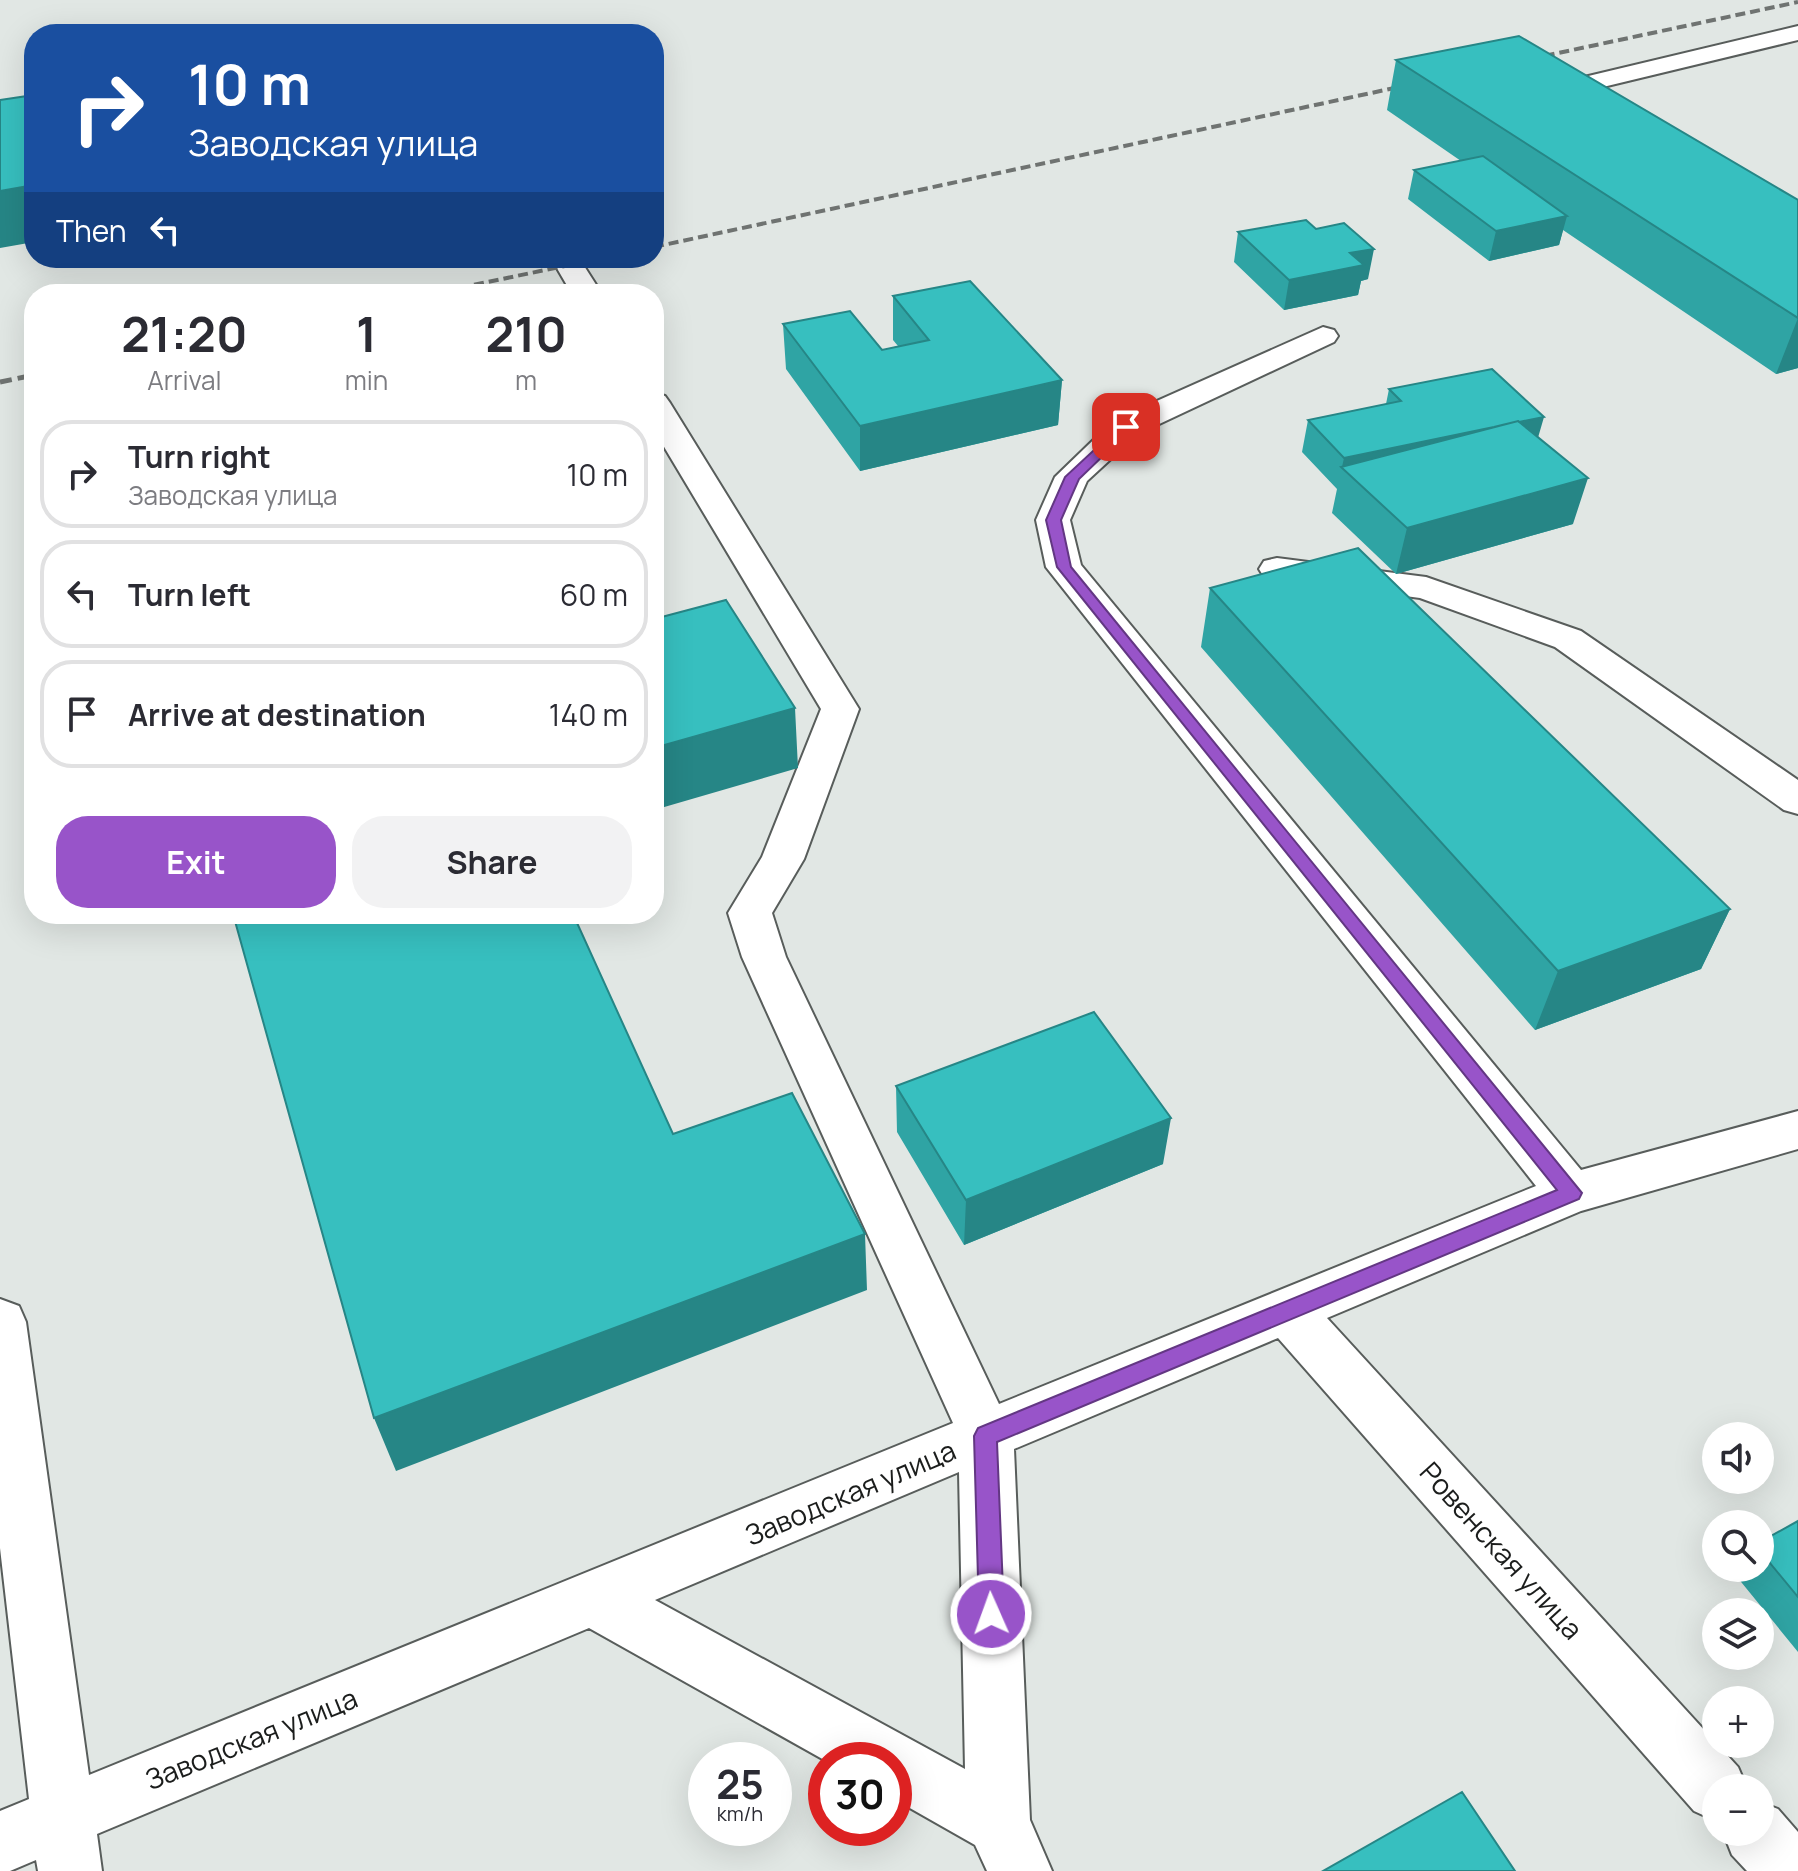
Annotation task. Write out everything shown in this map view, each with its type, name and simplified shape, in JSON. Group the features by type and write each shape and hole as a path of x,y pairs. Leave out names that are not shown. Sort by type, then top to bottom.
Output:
{"street":[{"path":"1644,125 1592,96 1589,83 1798,33"},
{"path":"1323,336 1126,427 1072,477 1053,520 1064,567 1571,1193"},
{"path":"664,419 840,709 783,859 750,913 764,957 986,1436 1009,1846"},
{"path":"1277,569 1426,588 1568,639 1798,800"},
{"name":"Заводская улица","path":"0,1843 67,1843 593,1598 1571,1193 1798,1130"},
{"name":"Ровенская улица","path":"1288,1312 1703,1774"},
{"path":"0,1322 67,1843"},
{"path":"593,1598 853,1742"},
{"path":"912,1777 1009,1846"},
{"path":"1768,1846 1790,1871"}],"building":[{"path":"1519,36 1798,200 1798,318 1396,60"},
{"path":"24,96 24,187 0,191 0,100"},
{"path":"1483,156 1567,216 1496,231 1414,170"},
{"path":"1306,220 1316,229 1344,223 1374,249 1350,253 1364,265 1289,280 1238,232"},
{"path":"970,281 1062,380 860,426 783,324 850,311 882,350 929,340 893,296"},
{"path":"1492,369 1544,417 1344,458 1308,420 1401,401 1389,389"},
{"path":"1518,421 1588,478 1407,528 1341,467"},
{"path":"1358,548 1730,909 1558,971 1210,588"},
{"path":"726,600 795,708 664,745 664,616"},
{"path":"236,924 578,924 673,1134 792,1093 865,1234 374,1418"},
{"path":"1094,1012 1171,1118 966,1200 896,1086"},
{"path":"1798,1521 1798,1597 1774,1568 1774,1534"},
{"path":"1462,1792 1515,1871 1323,1871"}],"railway":[{"path":"1530,59 1798,2"},
{"path":"664,245 1413,84"},
{"path":"478,284 555,268"},
{"path":"0,382 24,377"}],"route":[{"path":"991,1614 986,1436 1571,1193 1064,567 1053,520 1072,477 1126,427"}]}
